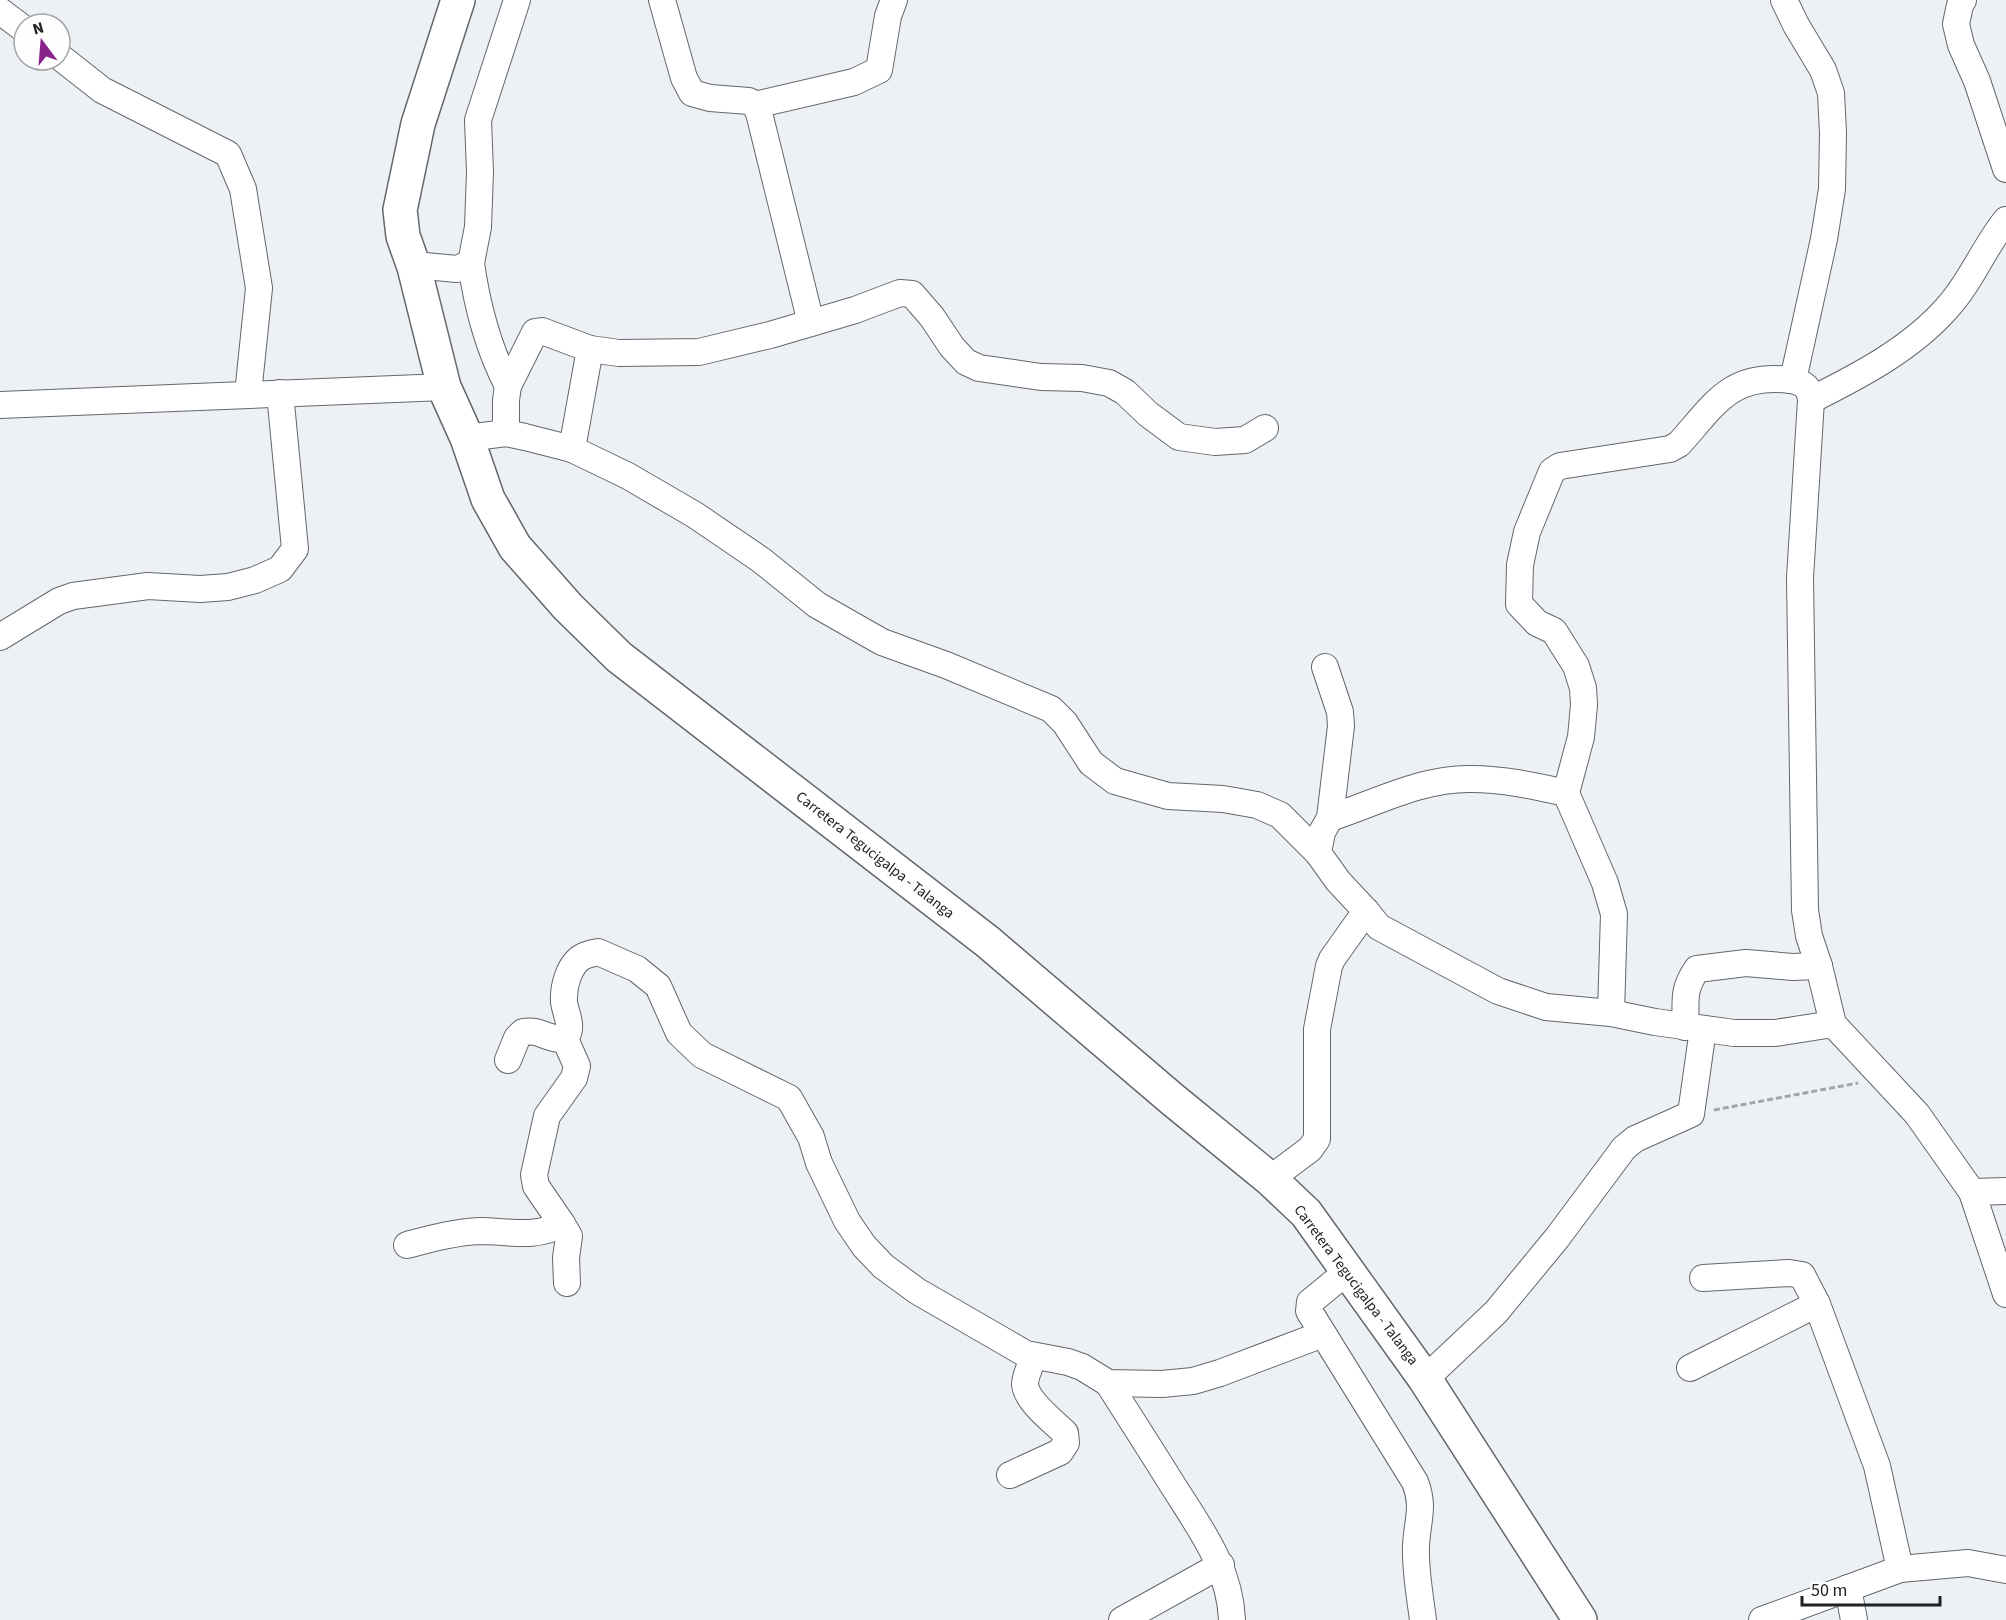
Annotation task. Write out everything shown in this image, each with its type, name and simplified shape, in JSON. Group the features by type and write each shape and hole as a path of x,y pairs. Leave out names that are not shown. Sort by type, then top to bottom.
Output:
{"main road":[{"name":"Carretera Tegucigalpa - Talanga","path":"458,0 418,124 400,210 403,236 414,266 444,387 467,438 488,499 515,547 568,608 619,657 988,942 1270,1179 1306,1213 1425,1379 1580,1620"}],"street":[{"path":"508,386 498,366 484,325 471,263 478,226 480,172 477,120 517,0"},
{"path":"662,0 684,78 692,93 710,98 749,101 755,105 759,113 812,323"},
{"path":"755,105 854,82 879,70 888,16 894,0"},
{"path":"1784,0 1823,70 1831,93 1833,133 1832,189 1824,239 1792,380"},
{"path":"1964,0 1960,6 1956,24 1961,45 1977,81 2006,169"},
{"path":"72,66 102,90 228,154 243,189 259,288 248,394"},
{"path":"1811,400 1863,374 1913,339 1947,308 2006,220"},
{"path":"414,266 458,270 471,263"},
{"path":"506,433 508,386 535,332 542,331 590,349 619,353 699,352 812,323 900,293 912,294 932,316 952,347 966,362 979,368 1041,377 1082,378 1109,383 1125,392 1148,414 1179,437 1215,442 1245,440 1265,428"},
{"path":"572,449 590,349"},
{"path":"1611,1013 1614,914 1605,883 1566,793 1581,737 1583,688 1576,666 1554,631 1537,623 1519,604 1520,565 1527,532 1552,471 1560,465 1670,449 1679,444 1725,394 1743,383 1761,378 1792,380 1805,384 1811,400 1800,578 1805,910 1809,936 1833,1024 1917,1114 1972,1192 2006,1294"},
{"path":"0,405 444,387"},
{"path":"0,637 59,601 73,596 148,586 200,589 228,587 255,580 280,568 295,549 280,393"},
{"path":"467,438 506,433 572,449 628,476 695,515 761,560 817,605 882,642 946,665 1051,709 1065,723 1091,763 1115,781 1168,796 1223,799 1257,805 1280,815 1318,853 1338,881 1379,927 1498,991 1546,1006 1611,1013 1734,1033 1775,1033 1833,1024"},
{"path":"1318,853 1322,832 1330,818 1333,779 1340,746 1340,712 1325,667"},
{"path":"1330,818 1421,786 1468,778 1496,780 1566,793"},
{"path":"1270,1179 1310,1149 1317,1139 1317,1029 1329,966 1366,910"},
{"path":"565,1039 570,1025 564,1001 566,983 574,964 583,956 598,952 636,969 658,986 679,1033 702,1055 789,1098 811,1137 819,1163 847,1221 864,1246 883,1266 917,1291 1026,1354 1045,1356 1082,1367 1108,1383 1213,1549 1221,1565 1231,1605 1232,1620"},
{"path":"1425,1379 1496,1312 1557,1238 1624,1148 1635,1139 1691,1114 1694,1028 1684,1001 1688,983 1697,969 1746,963 1793,967 1819,966"},
{"path":"508,1060 517,1038 523,1032 535,1030 556,1039 565,1039"},
{"path":"565,1039 577,1066 574,1078 547,1116 534,1175 536,1186 568,1236 567,1283"},
{"path":"1972,1192 2006,1191"},
{"path":"406,1245 436,1237 479,1231 515,1234 549,1231 562,1224"},
{"path":"1348,1271 1310,1302 1309,1311 1415,1482 1421,1497 1416,1546 1423,1620"},
{"path":"1703,1278 1789,1273 1802,1275 1816,1305 1877,1466 1900,1569"},
{"path":"1690,1368 1816,1305"},
{"path":"1108,1383 1162,1384 1193,1381 1323,1334"},
{"path":"1010,1474 1060,1452 1066,1443 1065,1433 1029,1396 1025,1383 1034,1356"},
{"path":"1762,1620 1900,1569 1968,1563 2006,1570"},
{"path":"1122,1620 1221,1565"},
{"path":"1848,1588 1854,1620"}],"path":[{"path":"1691,1114 1884,1079"}]}
